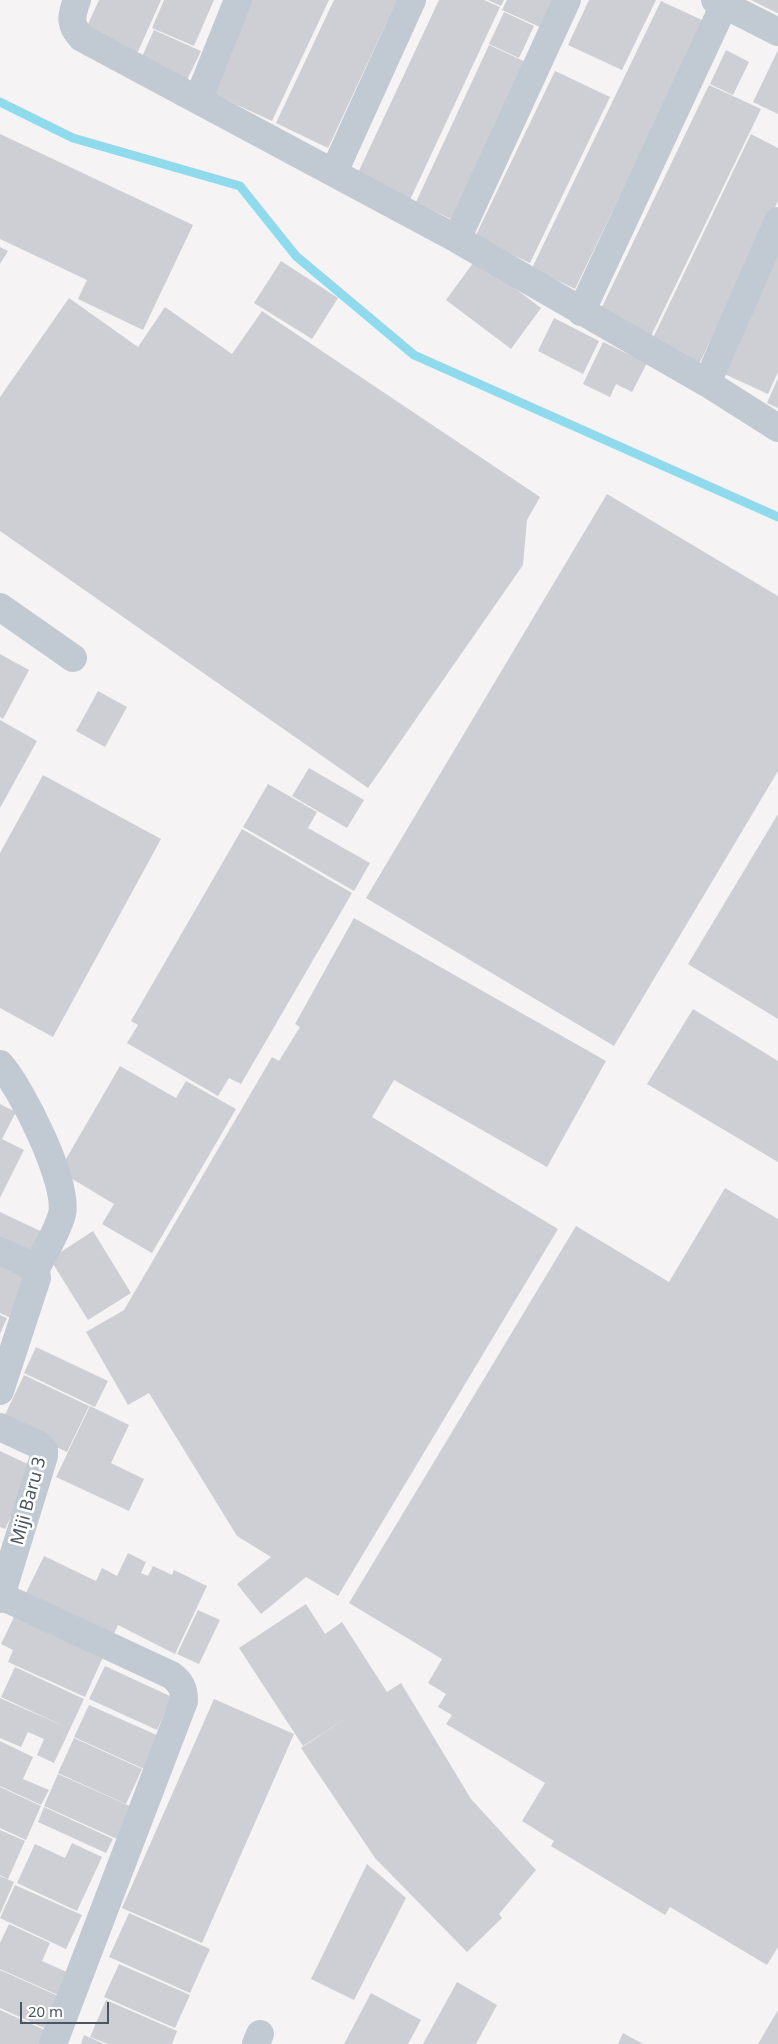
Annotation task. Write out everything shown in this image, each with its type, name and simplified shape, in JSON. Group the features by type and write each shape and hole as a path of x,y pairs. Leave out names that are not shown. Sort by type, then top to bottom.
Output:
{"street":[{"path":"77,0 72,15 72,24 75,31 82,38 457,239 707,383 778,428"},
{"path":"198,100 238,0"},
{"path":"334,172 412,0"},
{"path":"457,239 567,0"},
{"path":"581,312 720,2 778,32"},
{"path":"707,383 778,220"},
{"path":"0,607 73,658"},
{"path":"0,1064 36,1126 62,1190 62,1215 35,1270 37,1278 0,1391"},
{"path":"0,1251 35,1270"},
{"name":"Miji Baru 3","path":"0,1427 39,1445 44,1450 44,1456 0,1598"},
{"path":"0,1598 171,1675 178,1680 184,1692 184,1701 53,2044"}],"building":[{"path":"99,0 161,0 136,56 84,33"},
{"path":"164,0 214,0 194,46 152,28"},
{"path":"252,0 329,0 272,121 209,92"},
{"path":"334,0 397,0 328,148 276,123"},
{"path":"439,0 484,0 500,7 409,202 356,177"},
{"path":"488,0 504,0 501,6"},
{"path":"507,0 555,0 542,28 502,10"},
{"path":"589,0 656,0 622,70 568,45"},
{"path":"751,0 778,0 778,13 777,13"},
{"path":"661,1 704,21 575,289 532,268"},
{"path":"504,12 534,26 519,58 489,44"},
{"path":"154,30 201,51 186,82 140,61"},
{"path":"489,45 530,64 457,222 416,202"},
{"path":"726,50 749,62 733,95 710,84"},
{"path":"778,50 778,114 753,102"},
{"path":"555,71 610,97 530,263 475,237"},
{"path":"709,85 761,109 651,336 600,311"},
{"path":"0,134 193,225 143,330 78,299 87,280 0,239"},
{"path":"751,134 778,148 778,201 699,364 652,340"},
{"path":"778,241 778,372 768,394 720,372"},
{"path":"0,247 8,251 0,264"},
{"path":"476,259 541,308 511,349 446,300"},
{"path":"281,261 338,298 312,339 254,303"},
{"path":"69,298 138,347 165,307 232,354 262,311 540,497 527,520 523,565 368,788 0,531 0,397"},
{"path":"554,318 599,341 583,374 538,351"},
{"path":"603,342 647,363 632,392 616,384 610,397 583,384"},
{"path":"778,378 778,408 767,403"},
{"path":"607,494 778,596 778,771 614,1046 366,898"},
{"path":"0,654 29,670 3,719 0,717"},
{"path":"98,691 127,707 105,747 76,731"},
{"path":"0,720 37,741 0,808"},
{"path":"309,768 364,800 347,828 292,796"},
{"path":"43,775 161,839 53,1037 0,1008 0,853"},
{"path":"268,784 317,812 308,828 370,863 354,891 243,827"},
{"path":"778,814 778,1019 688,964"},
{"path":"242,829 352,893 241,1084 229,1078 218,1096 127,1043 138,1025 131,1021"},
{"path":"354,918 606,1061 547,1167 394,1080 372,1117 558,1229 338,1596 306,1577 261,1614 237,1584 271,1557 237,1536 149,1393 128,1405 86,1332 124,1310 272,1057 279,1061 300,1027 295,1024"},
{"path":"693,1009 778,1061 778,1162 647,1084"},
{"path":"120,1066 176,1098 186,1081 236,1109 152,1253 102,1224 114,1204 59,1171"},
{"path":"0,1104 16,1112 2,1139 24,1150 0,1198"},
{"path":"725,1188 778,1219 778,1947 767,1965 670,1907 665,1915 551,1846 554,1841 522,1821 545,1783 446,1724 452,1715 438,1707 446,1694 428,1683 442,1659 349,1603 576,1226 669,1282"},
{"path":"0,1212 49,1235 38,1258 0,1247"},
{"path":"93,1231 131,1293 88,1320 50,1259"},
{"path":"0,1262 30,1276 11,1318 0,1313"},
{"path":"0,1315 7,1318 0,1334"},
{"path":"36,1347 108,1381 95,1407 24,1373"},
{"path":"24,1375 89,1406 67,1452 2,1421"},
{"path":"90,1406 129,1425 111,1463 144,1479 129,1511 56,1477"},
{"path":"0,1451 34,1467 5,1529 0,1527"},
{"path":"128,1553 146,1562 141,1573 148,1576 153,1566 172,1575 174,1570 207,1586 175,1654 118,1625 111,1640 23,1599 44,1556 96,1581 102,1568 117,1576"},
{"path":"306,1604 325,1634 342,1622 387,1692 401,1683 471,1799 536,1870 499,1914 502,1918 467,1952 375,1858 301,1748 348,1717 303,1746 239,1648"},
{"path":"198,1610 220,1620 199,1664 177,1654"},
{"path":"14,1617 103,1657 85,1697 8,1662 13,1650 1,1644"},
{"path":"105,1666 172,1697 157,1730 89,1699"},
{"path":"15,1667 84,1699 70,1729 1,1697"},
{"path":"0,1698 70,1729 54,1763 37,1755 44,1739 28,1732 21,1747 0,1738"},
{"path":"214,1699 294,1734 202,1943 122,1908"},
{"path":"89,1705 159,1736 144,1769 74,1737"},
{"path":"74,1738 142,1769 126,1804 58,1773"},
{"path":"0,1741 33,1757 23,1779 49,1790 41,1805 0,1786"},
{"path":"58,1774 132,1807 117,1839 44,1806"},
{"path":"0,1787 41,1806 26,1840 0,1828"},
{"path":"44,1807 113,1839 106,1853 38,1822"},
{"path":"0,1830 25,1841 8,1879 0,1875"},
{"path":"72,1843 102,1857 77,1911 17,1883 35,1844 65,1858"},
{"path":"367,1864 406,1898 354,2000 311,1979"},
{"path":"0,1876 14,1882 0,1914"},
{"path":"15,1885 82,1915 66,1949 0,1918"},
{"path":"129,1913 210,1949 190,1993 109,1957"},
{"path":"9,1924 50,1943 42,1961 69,1973 58,1995 0,1969 0,1943"},
{"path":"119,1964 190,1995 175,2028 104,1997"},
{"path":"0,1970 58,1996 44,2028 0,2008"},
{"path":"457,1982 497,2005 476,2044 423,2044"},
{"path":"371,1993 421,2020 408,2044 344,2044"},
{"path":"106,2000 177,2031 172,2044 108,2044 90,2037"},
{"path":"0,2010 47,2031 41,2044 0,2044"},
{"path":"778,2010 778,2044 758,2044"},
{"path":"623,2033 643,2044 618,2044"},
{"path":"84,2035 104,2044 81,2044"}],"waterway":[{"path":"0,102 73,138 240,186 296,256 414,355 778,517"}]}
